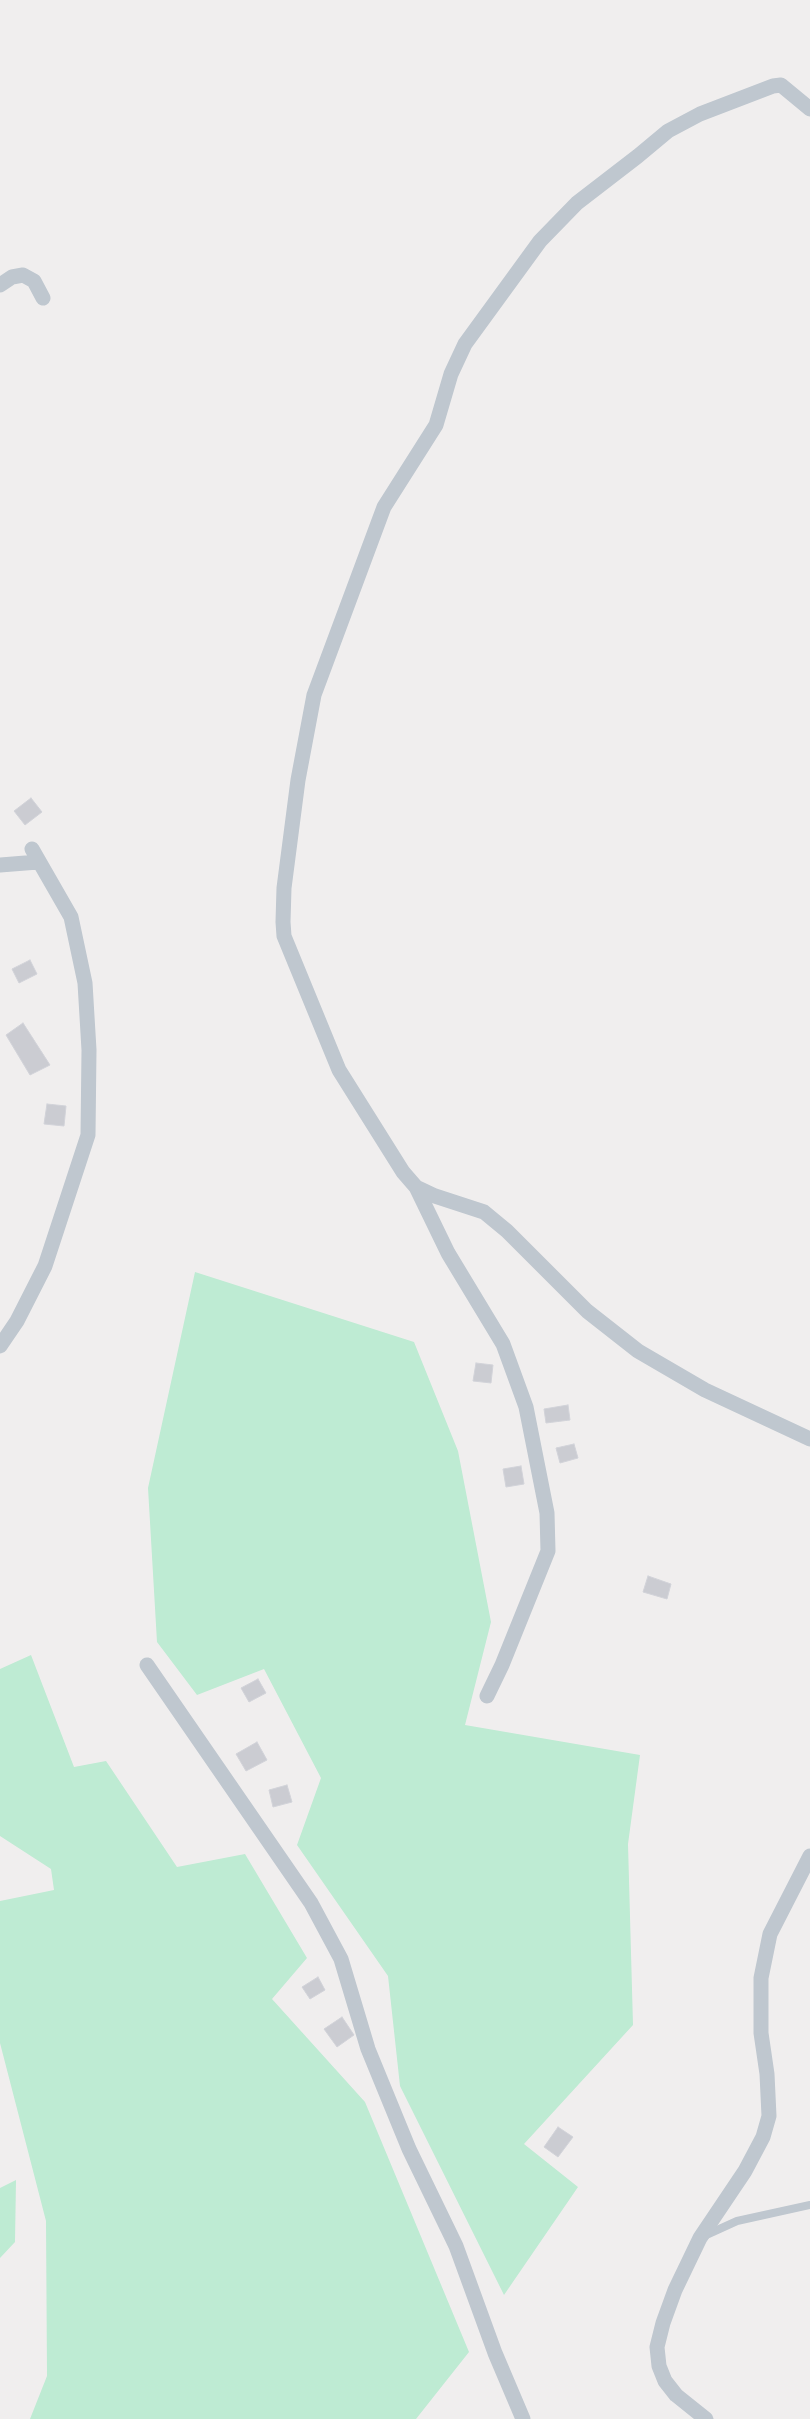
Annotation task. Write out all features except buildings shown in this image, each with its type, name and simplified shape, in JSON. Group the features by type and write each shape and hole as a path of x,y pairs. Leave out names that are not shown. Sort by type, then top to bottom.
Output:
{"street":[{"path":"487,1696 502,1665 548,1551 547,1513 526,1407 503,1344 448,1253 416,1187 403,1172 339,1070 284,936 284,888 298,780 314,695 384,506 436,424 451,374 465,344 540,241 577,203 668,131 700,114 766,88 781,85 810,109"},
{"path":"0,285 12,277 24,275 34,281 42,298"},
{"path":"0,866 35,856 70,917 85,983 89,1050 88,1135 44,1266 17,1321 0,1346"},
{"path":"416,1187 435,1196 484,1212 507,1230 587,1311 638,1351 705,1390 810,1439"},
{"path":"147,1665 311,1904 341,1959 368,2050 409,2149 456,2246 495,2352 523,2419"},
{"path":"706,2419 676,2395 666,2381 659,2366 658,2347 663,2323 675,2290 700,2238 745,2171 763,2138 769,2116 767,2074 762,2034 761,1978 770,1934 810,1856"}],"lane":[{"path":"700,2238 737,2221 810,2205"}],"green space":[{"path":"195,1272 414,1342 458,1451 491,1622 465,1725 640,1755 628,1844 633,2025 524,2144 578,2187 504,2295 400,2086 388,1976 297,1845 321,1778 264,1669 197,1695 157,1642 148,1488"},
{"path":"31,1655 74,1767 106,1761 177,1867 245,1854 307,1958 272,1999 365,2102 469,2352 416,2419 30,2419 47,2376 46,2221 0,2043 0,1901 54,1890 51,1869 0,1836 0,1669"},
{"path":"16,2180 15,2242 0,2258 0,2188"}]}
